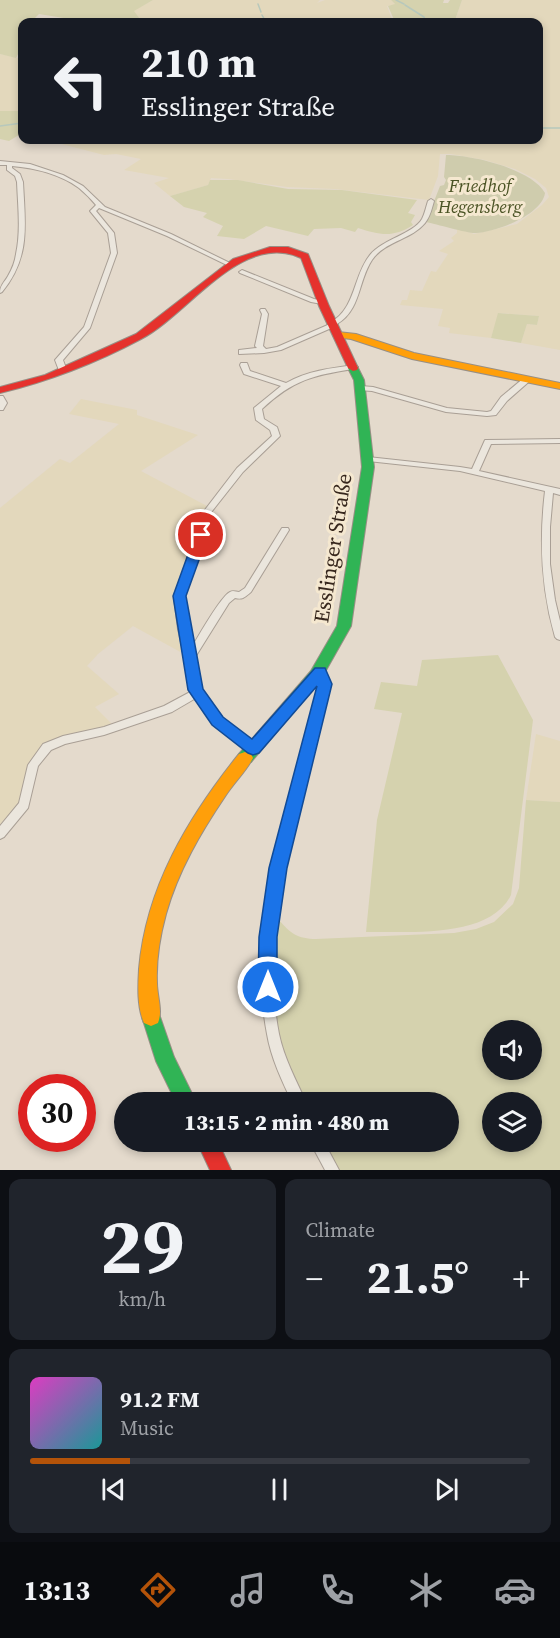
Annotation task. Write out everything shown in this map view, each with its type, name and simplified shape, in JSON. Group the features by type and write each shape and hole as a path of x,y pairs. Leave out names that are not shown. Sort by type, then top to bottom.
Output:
{"street":[{"path":"0,163 30,166 61,176 81,187 99,205 236,268 313,301 322,302"},
{"path":"0,291 14,273 21,250 20,182 18,176 9,169 10,164"},
{"path":"242,352 279,350 335,328 346,313 372,257 384,243 423,222 431,201"},
{"path":"63,371 59,360 87,328 114,254 111,233 93,212 99,205"},
{"name":"Esslinger Straße","path":"0,390 33,383 144,333 236,268 246,255 280,248 297,251 309,262 322,302 354,368 361,388 368,459 347,614 334,650 320,672 214,796 193,830 163,901 147,962 146,986 150,1012 162,1049 181,1092"},
{"path":"261,350 259,342 264,310"},
{"path":"335,328 412,356 560,386"},
{"path":"244,365 248,372 285,385"},
{"path":"253,749 218,721 197,693 179,596 198,549 205,515 243,466 273,440 276,432 261,421 258,408 285,385 311,374 354,368"},
{"path":"361,388 375,389 446,410 487,414 492,413 504,399 528,379"},
{"path":"0,398 3,403 0,408"},
{"path":"475,471 488,442 560,441"},
{"path":"368,459 475,471 560,492"},
{"path":"549,489 544,559 550,598 560,637"},
{"path":"189,658 226,601 233,594 242,596 248,590 285,530"},
{"path":"295,1092 278,1053 273,1033 268,987 268,937 278,868 324,688 320,672"},
{"path":"0,834 24,805 33,765 47,747 63,740 104,731 168,709 197,693"},
{"path":"212,1152 222,1170"},
{"path":"322,1152 332,1170"}],"shaded area":[{"path":"0,0 153,0 134,11 139,18 64,18 39,14 35,18 18,18 16,58 0,54"},
{"path":"153,0 320,0 317,3 325,0 391,0 396,5 387,6 392,18 139,18 133,11"},
{"path":"391,0 444,0 443,3 448,3 450,0 462,0 456,18 393,18 388,6 395,4"},
{"path":"462,0 560,0 560,350 521,343 527,324 537,325 539,316 499,313 491,338 449,333 450,328 438,326 443,309 400,305 402,300 407,300 410,290 422,291 431,271 436,272 448,254 439,251 454,241 451,238 457,233 457,228 474,234 517,224 549,197 546,188 535,179 515,169 485,160 440,154 438,176 429,200 211,178 208,185 170,196 154,183 169,178 124,170 141,159 116,154 104,155 61,144 543,144 543,18 456,18"},
{"path":"0,54 18,58 18,111 0,111"},
{"path":"0,111 18,111 18,135 9,141 0,139"},
{"path":"210,180 238,180 288,189 342,190 417,200 408,213 415,215 411,222 413,225 393,234 380,234 358,228 355,232 341,228 314,229 308,236 266,226 244,239 217,236 223,226 203,217 207,213 184,207 170,196 208,185"},
{"path":"498,313 539,316 537,325 527,324 521,343 491,338"},
{"path":"81,399 137,410 137,415 198,435 141,471 207,506 202,514 196,549 183,578 184,654 133,626 98,654 87,666 119,694 95,707 113,725 40,749 30,762 22,802 0,829 0,508 60,459 70,463 119,424 69,414"},
{"path":"498,655 533,720 511,895 500,909 485,919 467,926 446,930 366,932 377,820 402,713 374,709 381,682 417,686 422,660"},
{"path":"536,734 560,741 560,802 526,800"},
{"path":"526,800 560,802 560,1170 336,1170 326,1152 459,1152 459,1092 299,1092 282,1052 271,986 275,921 279,920 295,934 310,939 454,933 476,929 494,922 513,904 519,888"}],"green space":[{"name":"Friedhof Hegensberg","path":"446,155 485,161 515,170 538,184 545,193 542,201 517,221 485,232 467,232 426,222 440,186 444,185 446,180 444,177"}],"waterway":[{"path":"396,0 404,4"},
{"path":"258,4 261,12"},
{"path":"405,5 424,18"},
{"path":"0,126 18,124"},
{"path":"543,128 560,128"}],"traffic: fast":[{"path":"245,758 316,675 344,626 368,467 359,380 353,368"},
{"path":"151,1017 166,1061 181,1092"}],"traffic: slow":[{"path":"338,335 352,336 412,356 560,386"},
{"path":"151,1017 147,983 150,949 158,914 170,879 204,814 245,758"}],"traffic: jam":[{"path":"0,390 49,377 140,336 236,261 262,251 279,249 305,256 324,306 353,368"},
{"path":"212,1152 221,1170"}],"route":[{"path":"201,535 200,545 179,596 180,610 195,690 218,721 253,749 320,672 324,684 278,868 268,937 268,987"}]}
